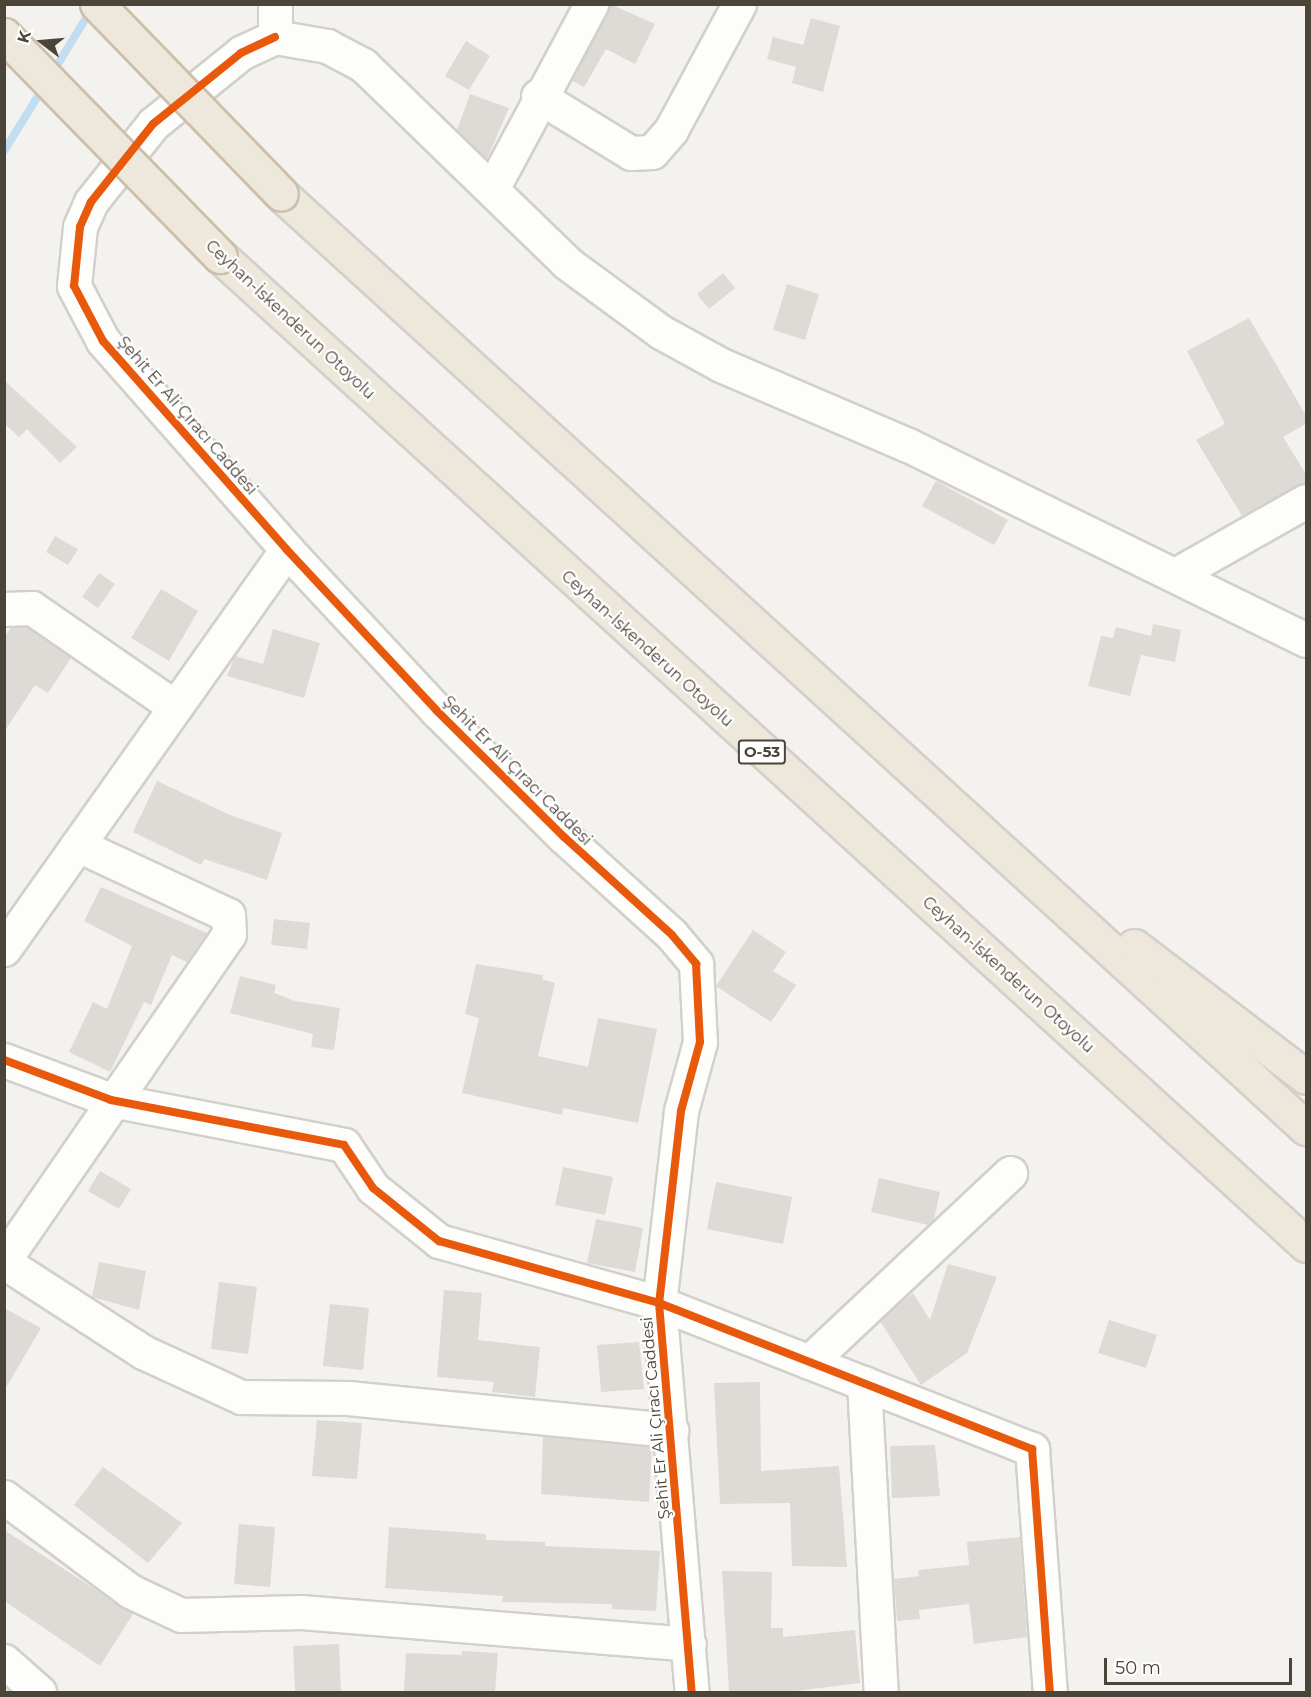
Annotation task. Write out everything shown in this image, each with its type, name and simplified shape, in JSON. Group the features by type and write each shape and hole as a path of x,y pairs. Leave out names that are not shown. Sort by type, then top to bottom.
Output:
{"highway":[{"path":"97,4 281,194 897,758 1306,1128"},
{"name":"Ceyhan-İskenderun Otoyolu","path":"4,34 220,256 1306,1245"},
{"path":"897,758 1306,1077"}],"street":[{"path":"275,4 275,37 327,46 363,64 567,263 662,332 721,365 908,445 1306,640"},
{"path":"492,189 538,96 591,4"},
{"path":"538,96 631,153 652,152 671,130 739,4"},
{"name":"Şehit Er Ali Çıracı Caddesi","path":"275,37 241,53 153,124 91,202 80,227 74,286 103,341 287,550 436,710 563,836 672,935 696,964 700,1042 681,1111 659,1303 692,1692"},
{"path":"1175,575 1306,501"},
{"path":"4,948 287,550"},
{"path":"4,609 32,608 175,707"},
{"path":"78,845 228,915 229,934 111,1100 4,1261 143,1352 242,1397 348,1398 671,1430"},
{"path":"4,1060 111,1100 345,1145 373,1188 439,1241 659,1303 1032,1449 1050,1692"},
{"path":"809,1362 1010,1173"},
{"path":"864,1383 881,1692"},
{"path":"4,1497 130,1591 181,1615 302,1612 689,1644"},
{"path":"4,1661 39,1692"}],"building":[{"path":"610,4 655,24 635,64 606,49 584,87 571,80"},
{"path":"811,18 840,26 823,92 792,83 796,67 767,59 773,37 803,45"},
{"path":"466,41 490,56 469,90 445,76"},
{"path":"470,94 509,108 487,159 457,130"},
{"path":"723,273 735,288 709,309 697,294"},
{"path":"787,284 819,294 805,340 773,330"},
{"path":"1249,318 1306,416 1306,424 1283,437 1306,474 1306,482 1242,516 1196,440 1225,424 1187,351"},
{"path":"4,380 77,447 60,463 27,429 19,437 4,423"},
{"path":"936,481 1008,520 994,545 922,506"},
{"path":"55,536 78,549 68,565 46,552"},
{"path":"99,573 115,584 98,608 82,597"},
{"path":"161,589 198,611 169,661 131,638"},
{"path":"1153,624 1181,630 1175,662 1141,655 1130,696 1088,686 1101,636 1113,638 1116,627 1151,636"},
{"path":"11,627 26,627 71,658 48,693 35,685 4,732 4,638"},
{"path":"273,629 320,643 304,698 227,676 235,656 263,664"},
{"path":"157,781 230,815 282,833 267,880 204,859 201,865 133,832"},
{"path":"101,887 207,933 187,962 172,955 151,1005 144,1002 110,1072 69,1052 93,1002 107,1009 132,946 84,921"},
{"path":"274,919 310,923 307,949 271,945"},
{"path":"753,930 786,952 773,971 796,985 771,1022 716,986"},
{"path":"476,964 543,975 542,979 555,983 538,1056 588,1067 598,1018 657,1029 638,1123 563,1108 562,1115 462,1093 479,1018 465,1014"},
{"path":"240,976 276,985 274,993 295,1001 340,1008 334,1050 311,1047 313,1034 230,1013"},
{"path":"563,1167 613,1177 605,1215 555,1205"},
{"path":"100,1171 131,1189 119,1209 88,1191"},
{"path":"879,1178 940,1192 934,1219 928,1225 871,1212"},
{"path":"716,1182 792,1197 783,1244 707,1229"},
{"path":"596,1219 643,1228 635,1272 587,1263"},
{"path":"99,1262 146,1271 139,1310 92,1297"},
{"path":"948,1264 997,1277 967,1353 921,1385 880,1321 913,1293 930,1320"},
{"path":"219,1282 257,1287 248,1354 211,1349"},
{"path":"444,1290 482,1293 478,1340 540,1347 535,1397 492,1392 494,1382 437,1377"},
{"path":"330,1304 369,1308 363,1370 323,1366"},
{"path":"4,1308 41,1328 4,1391"},
{"path":"1109,1320 1157,1335 1146,1368 1098,1353"},
{"path":"639,1342 644,1389 601,1392 597,1345"},
{"path":"760,1382 761,1471 839,1466 847,1567 792,1566 790,1503 720,1504 714,1383"},
{"path":"317,1420 362,1423 357,1479 312,1476"},
{"path":"543,1436 652,1447 649,1502 541,1494"},
{"path":"935,1445 940,1496 892,1498 890,1446"},
{"path":"103,1467 182,1523 148,1563 74,1505"},
{"path":"239,1524 275,1527 270,1587 234,1584"},
{"path":"389,1527 486,1534 486,1540 545,1542 545,1546 660,1551 656,1611 612,1609 612,1604 502,1602 503,1596 385,1588"},
{"path":"4,1530 133,1614 100,1666 4,1601"},
{"path":"1020,1537 1027,1637 974,1644 969,1604 919,1610 920,1619 897,1621 894,1579 919,1576 918,1570 969,1565 967,1542"},
{"path":"722,1571 772,1572 771,1628 783,1628 783,1637 855,1630 860,1683 788,1692 729,1692"},
{"path":"339,1644 341,1692 295,1692 293,1646"},
{"path":"462,1651 498,1653 495,1692 404,1692 406,1653 462,1655"}],"waterway":[{"path":"53,72 92,8"},
{"path":"4,151 43,88"}],"cycle path":[{"path":"275,37 241,53 153,124 91,202 80,227 74,286 103,341 287,550 436,710 563,836 672,935 696,964 700,1042 681,1111 659,1303 692,1692"},
{"path":"4,1060 111,1100 344,1145 373,1188 439,1241 659,1303 1032,1449 1050,1692"}]}
